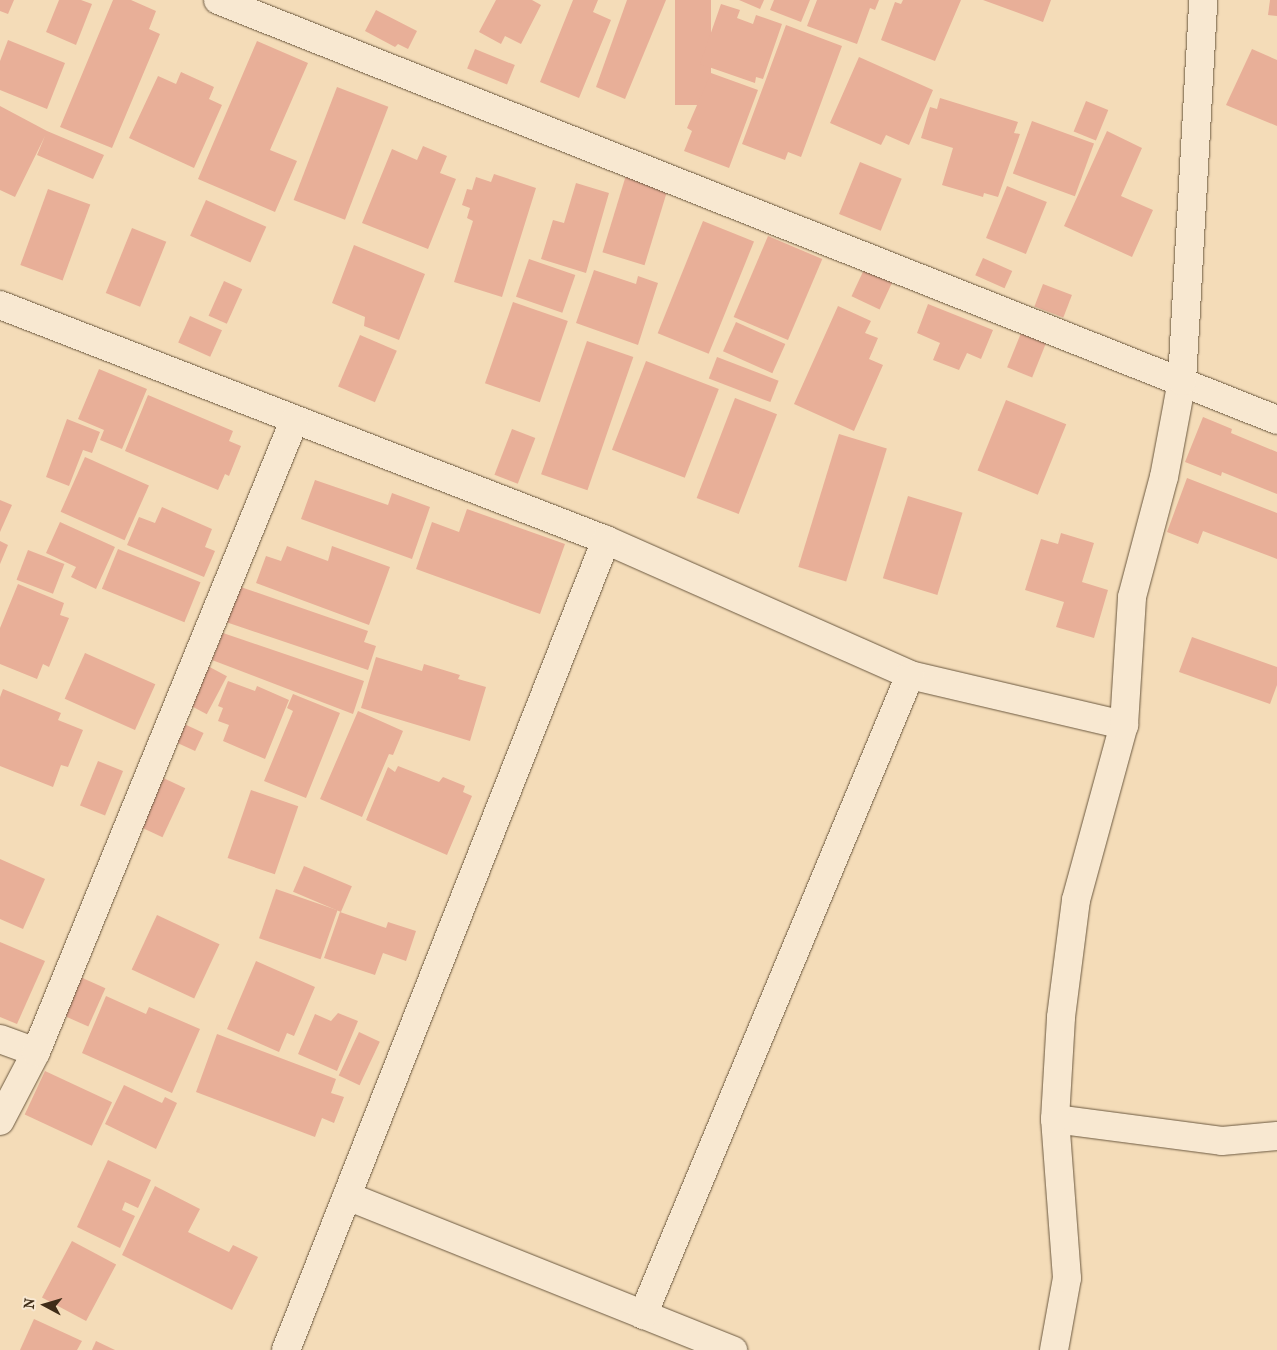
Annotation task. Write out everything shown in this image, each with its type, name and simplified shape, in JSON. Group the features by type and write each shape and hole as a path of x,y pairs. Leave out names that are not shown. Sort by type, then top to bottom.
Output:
{"street":[{"path":"218,0 1277,420"},
{"path":"1054,1350 1067,1278 1055,1119 1061,1017 1076,900 1124,725 1132,597 1164,477 1182,381 1202,0"},
{"path":"0,305 294,421 606,540 910,675 1124,725"},
{"path":"0,1121 36,1052 294,421"},
{"path":"286,1350 606,540"},
{"path":"643,1315 910,675"},
{"path":"0,1039 36,1052"},
{"path":"1055,1119 1222,1141 1277,1136"},
{"path":"347,1196 733,1350"}],"building":[{"path":"0,0 14,0 8,14 0,11"},
{"path":"59,0 81,0 92,4 76,45 46,32"},
{"path":"113,0 131,0 156,11 149,29 160,34 112,148 60,127"},
{"path":"496,0 532,0 541,5 521,44 505,36 501,44 479,32"},
{"path":"573,0 598,0 593,12 611,20 579,98 540,82"},
{"path":"627,0 666,0 625,99 596,87"},
{"path":"675,0 711,0 711,105 675,105"},
{"path":"739,0 764,0 760,9"},
{"path":"774,0 810,0 801,22 770,10"},
{"path":"817,0 879,0 875,10 870,8 857,44 807,26"},
{"path":"903,0 961,0 935,61 881,40 895,2 901,4"},
{"path":"983,0 1051,0 1043,22"},
{"path":"1270,0 1277,0 1277,16 1268,15"},
{"path":"721,4 740,10 737,18 753,24 756,15 782,24 763,79 756,77 755,83 700,64"},
{"path":"376,10 417,31 408,49 398,44 395,47 365,31"},
{"path":"786,25 842,46 801,157 788,152 785,160 742,144"},
{"path":"8,40 65,63 47,109 0,90 0,61"},
{"path":"257,41 308,63 270,150 297,161 275,212 198,179"},
{"path":"475,49 515,65 507,85 467,68"},
{"path":"1252,49 1277,60 1277,126 1226,105"},
{"path":"859,57 933,90 909,145 886,135 881,145 830,123"},
{"path":"181,72 214,87 209,99 222,105 194,168 129,138 158,76 176,84"},
{"path":"711,73 758,90 729,168 684,151 692,131 687,128"},
{"path":"337,87 388,107 345,220 294,200"},
{"path":"940,98 1018,122 1014,133 1020,134 998,197 984,193 983,197 942,185 953,148 921,138 930,107 937,109"},
{"path":"1086,101 1108,110 1096,141 1074,132"},
{"path":"0,106 47,131 104,155 93,179 37,155 45,136 15,197 0,190"},
{"path":"1032,121 1094,144 1075,196 1013,174"},
{"path":"1107,131 1142,148 1121,196 1153,210 1132,257 1064,226"},
{"path":"423,146 447,156 440,173 456,179 428,249 362,223 392,149 417,160"},
{"path":"860,162 902,179 881,231 839,214"},
{"path":"627,172 669,185 645,265 602,252"},
{"path":"494,174 536,188 502,297 454,282 473,221 467,218 470,208 462,205 467,189 472,190 476,177 491,182"},
{"path":"576,183 609,193 586,273 541,259 553,220 564,223"},
{"path":"1007,186 1047,202 1026,254 986,238"},
{"path":"48,189 90,204 63,281 20,265"},
{"path":"206,200 266,227 250,262 190,236"},
{"path":"703,221 754,242 709,354 658,333"},
{"path":"132,228 166,242 140,307 106,293"},
{"path":"768,236 822,259 788,340 734,317"},
{"path":"354,245 425,274 399,340 364,326 365,317 332,303"},
{"path":"983,258 1012,271 1005,288 975,275"},
{"path":"529,259 575,275 562,313 516,297"},
{"path":"868,261 896,274 880,309 852,296"},
{"path":"594,270 636,284 638,276 658,283 638,345 576,323"},
{"path":"224,281 242,289 227,324 209,316"},
{"path":"1043,284 1072,295 1063,318 1034,306"},
{"path":"513,302 568,321 540,402 485,383"},
{"path":"928,304 993,330 981,359 967,353 959,370 933,360 940,343 917,333"},
{"path":"838,306 871,321 865,333 878,338 869,359 883,365 854,431 794,404"},
{"path":"190,316 222,330 210,357 178,342"},
{"path":"736,322 785,344 772,373 723,351"},
{"path":"1021,333 1046,343 1032,377 1007,367"},
{"path":"360,335 397,351 375,402 338,387"},
{"path":"587,341 633,357 587,490 541,474"},
{"path":"717,357 779,381 770,402 709,378"},
{"path":"646,361 719,389 685,478 612,450"},
{"path":"99,369 147,389 122,449 100,440 104,430 78,419"},
{"path":"148,395 233,431 229,441 241,446 229,476 225,474 218,490 125,451"},
{"path":"735,398 777,414 739,514 697,498"},
{"path":"1006,400 1066,424 1038,495 978,470"},
{"path":"1203,417 1232,429 1231,433 1277,452 1277,494 1222,472 1221,476 1185,462"},
{"path":"67,419 100,432 92,453 83,450 69,486 46,477"},
{"path":"512,429 535,438 518,484 494,475"},
{"path":"839,434 887,449 846,582 798,567"},
{"path":"85,457 149,485 125,540 61,512"},
{"path":"1187,478 1277,513 1277,559 1203,531 1198,544 1167,532"},
{"path":"315,480 388,505 392,493 430,507 412,559 301,519"},
{"path":"908,496 963,513 937,595 883,578"},
{"path":"0,500 12,505 0,532"},
{"path":"162,507 212,529 205,547 215,551 204,577 127,545 139,517 155,523"},
{"path":"467,509 565,544 540,614 416,569 432,522 459,532"},
{"path":"60,522 115,547 96,589 71,577 76,567 46,553"},
{"path":"1061,533 1094,543 1082,582 1108,590 1094,638 1056,627 1064,602 1025,590 1041,539 1058,544"},
{"path":"0,541 8,545 0,564"},
{"path":"287,546 328,561 332,546 390,567 369,625 256,583 266,556 281,561"},
{"path":"118,549 201,582 184,622 102,589"},
{"path":"28,550 64,564 53,594 17,580"},
{"path":"18,584 64,603 60,615 69,618 49,667 43,664 37,679 0,664 0,628"},
{"path":"235,585 368,631 364,642 376,646 368,670 223,621"},
{"path":"223,633 364,681 353,714 212,660"},
{"path":"1192,637 1277,667 1277,685 1270,704 1179,672"},
{"path":"85,653 155,684 135,730 65,699"},
{"path":"376,657 422,671 424,664 460,675 458,679 486,687 470,741 361,708"},
{"path":"204,664 227,676 207,714 184,702"},
{"path":"228,681 255,691 257,686 289,700 265,759 223,741 229,725 218,721 223,708 218,706"},
{"path":"3,689 61,713 58,720 83,730 68,767 61,765 53,787 0,766 0,697"},
{"path":"293,694 340,713 306,798 264,781 293,711 287,708"},
{"path":"358,711 403,731 393,755 389,754 362,817 320,799"},
{"path":"180,722 204,733 195,751 172,740"},
{"path":"98,761 123,771 105,816 80,806"},
{"path":"398,766 439,782 443,777 465,786 463,792 472,796 447,855 366,820 388,767 395,772"},
{"path":"159,776 185,788 162,837 136,825"},
{"path":"251,790 298,806 275,874 228,858"},
{"path":"0,859 45,879 23,929 0,919"},
{"path":"304,866 352,886 341,912 293,892"},
{"path":"276,889 337,910 321,959 259,938"},
{"path":"340,912 386,928 388,922 416,931 406,961 383,953 375,975 324,958"},
{"path":"157,915 220,944 194,999 132,969"},
{"path":"0,942 45,961 17,1024 0,1017"},
{"path":"256,961 315,987 294,1036 287,1033 279,1052 227,1029"},
{"path":"78,976 105,988 88,1027 61,1014"},
{"path":"106,996 146,1014 149,1007 200,1029 172,1093 82,1053"},
{"path":"338,1013 358,1021 337,1071 298,1054 315,1014 331,1021"},
{"path":"359,1032 380,1042 360,1085 339,1076"},
{"path":"217,1034 336,1079 331,1093 344,1097 334,1123 322,1118 315,1137 196,1092"},
{"path":"45,1071 112,1102 92,1146 25,1115"},
{"path":"124,1085 162,1103 165,1097 177,1103 156,1149 105,1124"},
{"path":"108,1160 151,1180 138,1208 125,1202 122,1210 135,1216 120,1248 77,1227"},
{"path":"155,1186 200,1209 188,1232 229,1252 233,1245 258,1257 232,1310 122,1255"},
{"path":"72,1241 116,1264 86,1321 42,1298"},
{"path":"34,1319 82,1341 77,1350 20,1350"},
{"path":"96,1341 115,1350 92,1350"}]}
